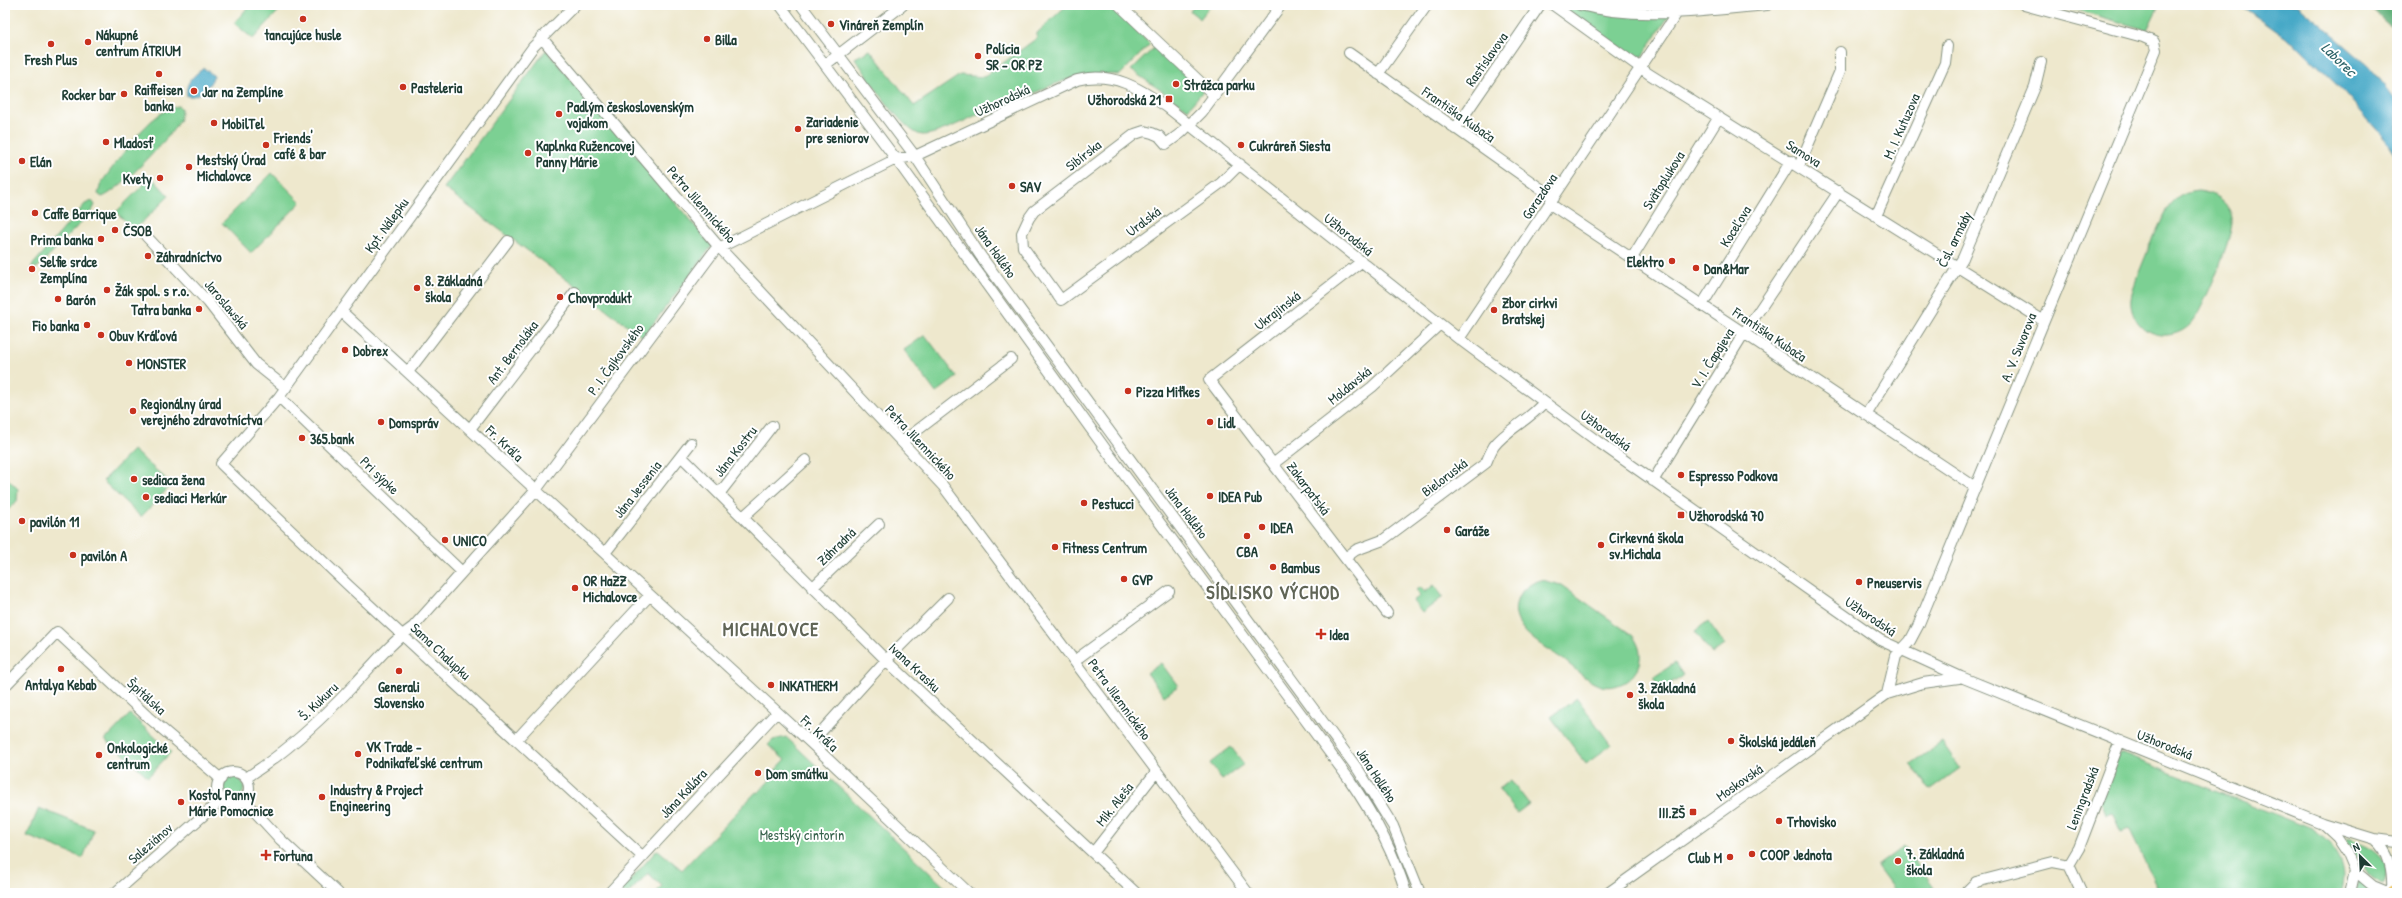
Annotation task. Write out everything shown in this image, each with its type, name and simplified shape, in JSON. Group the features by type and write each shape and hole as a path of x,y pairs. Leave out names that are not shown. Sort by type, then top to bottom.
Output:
{"main road":[{"path":"2392,893 2397,892"}],"street":[{"name":"Kpt. Nálepku","path":"221,464 286,388 540,37 575,5"},
{"name":"Jána Hollého","path":"780,5 896,160 1368,807 1388,847 1406,893"},
{"path":"825,65 903,5"},
{"path":"1120,5 1215,96"},
{"path":"1190,125 1215,96 1281,5"},
{"path":"1378,74 1428,5"},
{"name":"Rastislavova","path":"1455,128 1540,5"},
{"name":"Samova","path":"1553,5 1641,68 2044,321"},
{"path":"1580,5 1616,11 1677,13 1767,5"},
{"name":"A. V. Suvorova","path":"1900,651 1910,641 1918,626 2156,50 2154,42 2143,37 2024,5"},
{"name":"Jána Hollého","path":"804,8 915,156 980,255 1371,789 1400,840 1420,893"},
{"path":"792,22 804,8"},
{"name":"Gorazdova","path":"1459,339 1677,13"},
{"name":"Petra Jilemnického","path":"540,37 719,247 943,486 1248,893"},
{"name":"M. I. Kutuzova","path":"1876,216 1945,63 1947,46"},
{"name":"Koceľova","path":"1702,305 1795,164 1840,70 1840,52"},
{"name":"Františka Kubača","path":"1349,53 1455,128 1552,201 1632,258 1975,487"},
{"name":"Čsl. armády","path":"1866,414 1963,258 2035,87 2041,62"},
{"name":"Užhorodská","path":"915,156 1077,80 1089,77 1120,79 1153,98 1190,125 1459,339 1544,402 1653,482 1880,640 1900,651 1961,677 2322,823 2374,839 2397,842"},
{"name":"Svätoplukova","path":"1632,258 1719,117"},
{"name":"Sibírska","path":"1025,224 1034,211 1135,134 1144,132 1152,133 1159,136 1166,144 1190,125"},
{"path":"896,160 915,156"},
{"name":"P. I. Čajkovského","path":"402,635 413,627 536,490 656,327 719,247 896,160"},
{"name":"Uralská","path":"1062,300 1221,183 1240,164"},
{"name":"V. I. Čapajeva","path":"1653,482 1744,333 1839,192"},
{"name":"Jána Hollého","path":"1025,224 1022,233 1023,247 1062,300"},
{"name":"Jaroslawská","path":"146,236 208,302 256,364 286,388"},
{"path":"408,372 508,241"},
{"path":"969,262 980,255"},
{"name":"Ukrajinská","path":"1209,380 1361,262"},
{"name":"Ant. Bernoláka","path":"470,430 575,292"},
{"name":"Fr. Kráľa","path":"341,311 778,712 968,893"},
{"name":"Moldavská","path":"1273,464 1372,387 1440,324"},
{"path":"902,442 1011,358"},
{"name":"Zakarpatská","path":"1209,380 1387,613"},
{"name":"Pri sýpke","path":"279,397 462,572"},
{"name":"Bieloruská","path":"1345,558 1356,550 1383,540 1486,464 1494,447 1500,440 1532,416 1544,402"},
{"name":"Jána Kostru","path":"719,494 772,426"},
{"path":"1099,440 1110,432"},
{"name":"Jána Jessenia","path":"605,553 691,443"},
{"name":"Ivana Krasku","path":"681,456 886,660 1136,893"},
{"path":"743,517 806,460"},
{"name":"Sama Chalupku","path":"221,464 402,635 642,857"},
{"name":"Záhradná","path":"812,588 879,524"},
{"path":"1074,661 1169,591"},
{"path":"516,740 650,595"},
{"path":"811,743 886,660 948,598"},
{"name":"Špitálska","path":"5,686 57,632 153,721 221,779"},
{"name":"Š. Kukuru","path":"246,778 293,744 402,635"},
{"path":"1887,694 1896,656 1900,651"},
{"name":"Moskovská","path":"1608,893 1887,694 1923,682 1961,677"},
{"name":"Jána Kollára","path":"609,893 778,712"},
{"path":"1306,720 1316,712"},
{"name":"Leningradská","path":"2069,865 2079,848 2120,741"},
{"name":"Mik. Aleša","path":"1093,853 1156,772"},
{"path":"230,773 236,773 246,778 249,789 244,800 233,804 222,799 218,789 221,779 230,773"},
{"name":"Saleziánov","path":"115,893 222,799"},
{"path":"244,800 280,839 338,893"},
{"name":"Užhorodská","path":"2322,823 2337,837 2347,852 2355,870 2373,886 2392,893"},
{"path":"2374,839 2382,846 2389,857 2393,877 2392,893"},
{"path":"1388,847 1400,840"},
{"path":"1965,893 1976,882 2053,862 2069,865 2082,893"},
{"path":"2350,893 2355,870"}],"green space":[{"path":"250,5 284,5 253,39 234,23"},
{"path":"1067,5 1111,5 1150,44 1120,75 1088,75 1060,82 1005,107 1001,103 939,132 922,135 914,132 905,125 876,89 855,58 870,50 914,106 960,75 984,77 1037,38 1037,33"},
{"path":"1195,5 1211,5 1200,19 1190,11"},
{"path":"1560,5 1687,5 1675,7 1639,61"},
{"path":"2060,5 2159,5 2147,30"},
{"path":"2366,5 2397,5 2397,32"},
{"path":"1157,45 1203,91 1188,109 1131,70"},
{"path":"546,50 712,246 643,337 444,188"},
{"path":"178,106 181,108 181,116 179,121 156,151 119,186 102,197 98,194 101,183 135,138 156,117 167,110"},
{"path":"272,173 301,202 251,253 222,223"},
{"path":"151,177 169,196 134,230 116,212"},
{"path":"2198,191 2215,196 2228,207 2232,219 2228,240 2211,286 2194,320 2181,331 2174,334 2166,335 2150,332 2137,321 2133,313 2131,298 2133,291 2155,234 2167,210 2177,198 2183,194"},
{"path":"92,201 95,205 92,211 37,268 31,267 85,204"},
{"path":"925,335 957,377 936,393 904,350"},
{"path":"133,450 172,484 141,517 103,481"},
{"path":"5,476 18,489 17,501 5,513"},
{"path":"1541,580 1561,585 1632,635 1639,647 1640,660 1637,669 1631,678 1622,684 1612,686 1606,687 1596,684 1529,635 1517,618 1515,609 1522,591 1531,584"},
{"path":"1434,585 1443,597 1422,613 1413,601 1420,596 1416,590 1420,587 1425,592"},
{"path":"1708,621 1725,645 1712,654 1695,631"},
{"path":"1161,663 1178,686 1164,696 1147,673"},
{"path":"1675,663 1683,675 1662,689 1654,677"},
{"path":"1577,698 1611,745 1586,764 1551,717"},
{"path":"130,714 171,752 148,777 115,746 114,748 105,740"},
{"name":"Mestský cintorín","path":"786,737 951,893 656,893 662,886 648,873 629,893 619,893 658,850 682,870 756,792 758,793 770,780 768,778 785,760 768,745 773,740"},
{"path":"1942,742 1960,768 1930,790 1911,764"},
{"path":"1231,747 1244,764 1222,780 1210,763"},
{"path":"2120,753 2312,829 2333,848 2342,864 2344,883 2341,893 2160,893 2129,829 2121,832 2112,813 2106,815 2101,800"},
{"path":"233,777 241,780 244,788 241,796 233,799 225,796 222,788 225,780"},
{"path":"1511,780 1529,804 1517,813 1499,789"},
{"path":"39,808 94,830 83,858 27,836"},
{"path":"2346,839 2352,839 2372,848 2382,858 2386,864 2387,870 2387,877 2384,885 2368,875"},
{"path":"1904,846 1933,887 1924,893 1897,893 1877,866"},
{"path":"2358,881 2360,881 2373,893 2354,893"}],"water":[{"name":"Laborec","path":"2240,5 2298,5 2369,66 2397,101 2397,156 2389,144 2344,92 2296,45"},
{"path":"204,68 214,76 212,80 204,91 196,95 187,96 186,91 188,83"}],"place":[{"name":"tancujúce husle","path":"303,19"},
{"name":"Vináreň Zemplín","path":"831,24"},
{"name":"Billa","path":"707,39"},
{"name":"Nákupné centrum ÁTRIUM","path":"88,42"},
{"name":"Fresh Plus","path":"51,44"},
{"name":"Polícia SR - OR PZ","path":"978,56"},
{"name":"Raiffeisen banka","path":"159,74"},
{"name":"Strážca parku","path":"1176,84"},
{"name":"Pasteleria","path":"403,87"},
{"name":"Jar na Zemplíne","path":"194,91"},
{"name":"Rocker bar","path":"124,94"},
{"name":"Užhorodská 21","path":"1169,99"},
{"name":"Padlým československým vojakom","path":"559,114"},
{"name":"MobilTel","path":"214,123"},
{"name":"Zariadenie pre seniorov","path":"798,129"},
{"name":"Mladosť","path":"106,142"},
{"name":"Friends' café & bar","path":"266,145"},
{"name":"Cukráreň Siesta","path":"1241,145"},
{"name":"Kaplnka Ružencovej Panny Márie","path":"528,153"},
{"name":"Elán","path":"22,161"},
{"name":"Mestský Úrad Michalovce","path":"189,167"},
{"name":"Kvety","path":"160,178"},
{"name":"SAV","path":"1012,186"},
{"name":"Caffe Barrique","path":"35,213"},
{"name":"ČSOB","path":"115,230"},
{"name":"Prima banka","path":"101,239"},
{"name":"Záhradníctvo","path":"148,256"},
{"name":"Elektro","path":"1672,261"},
{"name":"Dan&Mar","path":"1696,268"},
{"name":"Selfie srdce Zemplína","path":"32,269"},
{"name":"8. Základná škola","path":"417,288"},
{"name":"Žák spol. s r.o.","path":"107,290"},
{"name":"Chovprodukt","path":"560,297"},
{"name":"Barón","path":"58,299"},
{"name":"Tatra banka","path":"199,309"},
{"name":"Zbor cirkvi Bratskej","path":"1494,310"},
{"name":"Fio banka","path":"87,325"},
{"name":"Obuv Kráľová","path":"101,335"},
{"name":"Dobrex","path":"345,350"},
{"name":"MONSTER","path":"129,363"},
{"name":"Pizza Miťkes","path":"1128,391"},
{"name":"Regionálny úrad verejného zdravotníctva","path":"133,411"},
{"name":"Domspráv","path":"381,422"},
{"name":"Lidl","path":"1210,422"},
{"name":"365.bank","path":"302,438"},
{"name":"Espresso Podkova","path":"1681,475"},
{"name":"sediaca žena","path":"134,479"},
{"name":"IDEA Pub","path":"1210,496"},
{"name":"sediaci Merkúr","path":"146,497"},
{"name":"Pestucci","path":"1084,503"},
{"name":"Užhorodská 70","path":"1681,515"},
{"name":"pavilón 11","path":"22,521"},
{"name":"IDEA","path":"1262,527"},
{"name":"Garáže","path":"1447,530"},
{"name":"CBA","path":"1247,536"},
{"name":"UNICO","path":"445,540"},
{"name":"Cirkevná škola sv.Michala","path":"1601,545"},
{"name":"Fitness Centrum","path":"1055,547"},
{"name":"pavilón A","path":"73,555"},
{"name":"Bambus","path":"1273,567"},
{"name":"GVP","path":"1124,579"},
{"name":"Pneuservis","path":"1859,582"},
{"name":"OR HaZZ Michalovce","path":"575,588"},
{"name":"Idea","path":"1321,634"},
{"name":"Antalya Kebab","path":"61,669"},
{"name":"Generali Slovensko","path":"399,671"},
{"name":"INKATHERM","path":"771,685"},
{"name":"3. Základná škola","path":"1630,695"},
{"name":"Školská jedáleň","path":"1731,741"},
{"name":"VK Trade - Podnikaťeľské centrum","path":"358,754"},
{"name":"Onkologické centrum","path":"99,755"},
{"name":"Dom smútku","path":"758,773"},
{"name":"Industry & Project Engineering","path":"322,797"},
{"name":"Kostol Panny Márie Pomocnice","path":"181,802"},
{"name":"III.ZŠ","path":"1693,812"},
{"name":"Trhovisko","path":"1779,821"},
{"name":"COOP Jednota","path":"1752,854"},
{"name":"Fortuna","path":"266,855"},
{"name":"Club M","path":"1730,857"},
{"name":"7. Základná škola","path":"1898,861"}],"district":[{"name":"SÍDLISKO VÝCHOD","path":"1273,592"},
{"name":"MICHALOVCE","path":"771,629"}]}
